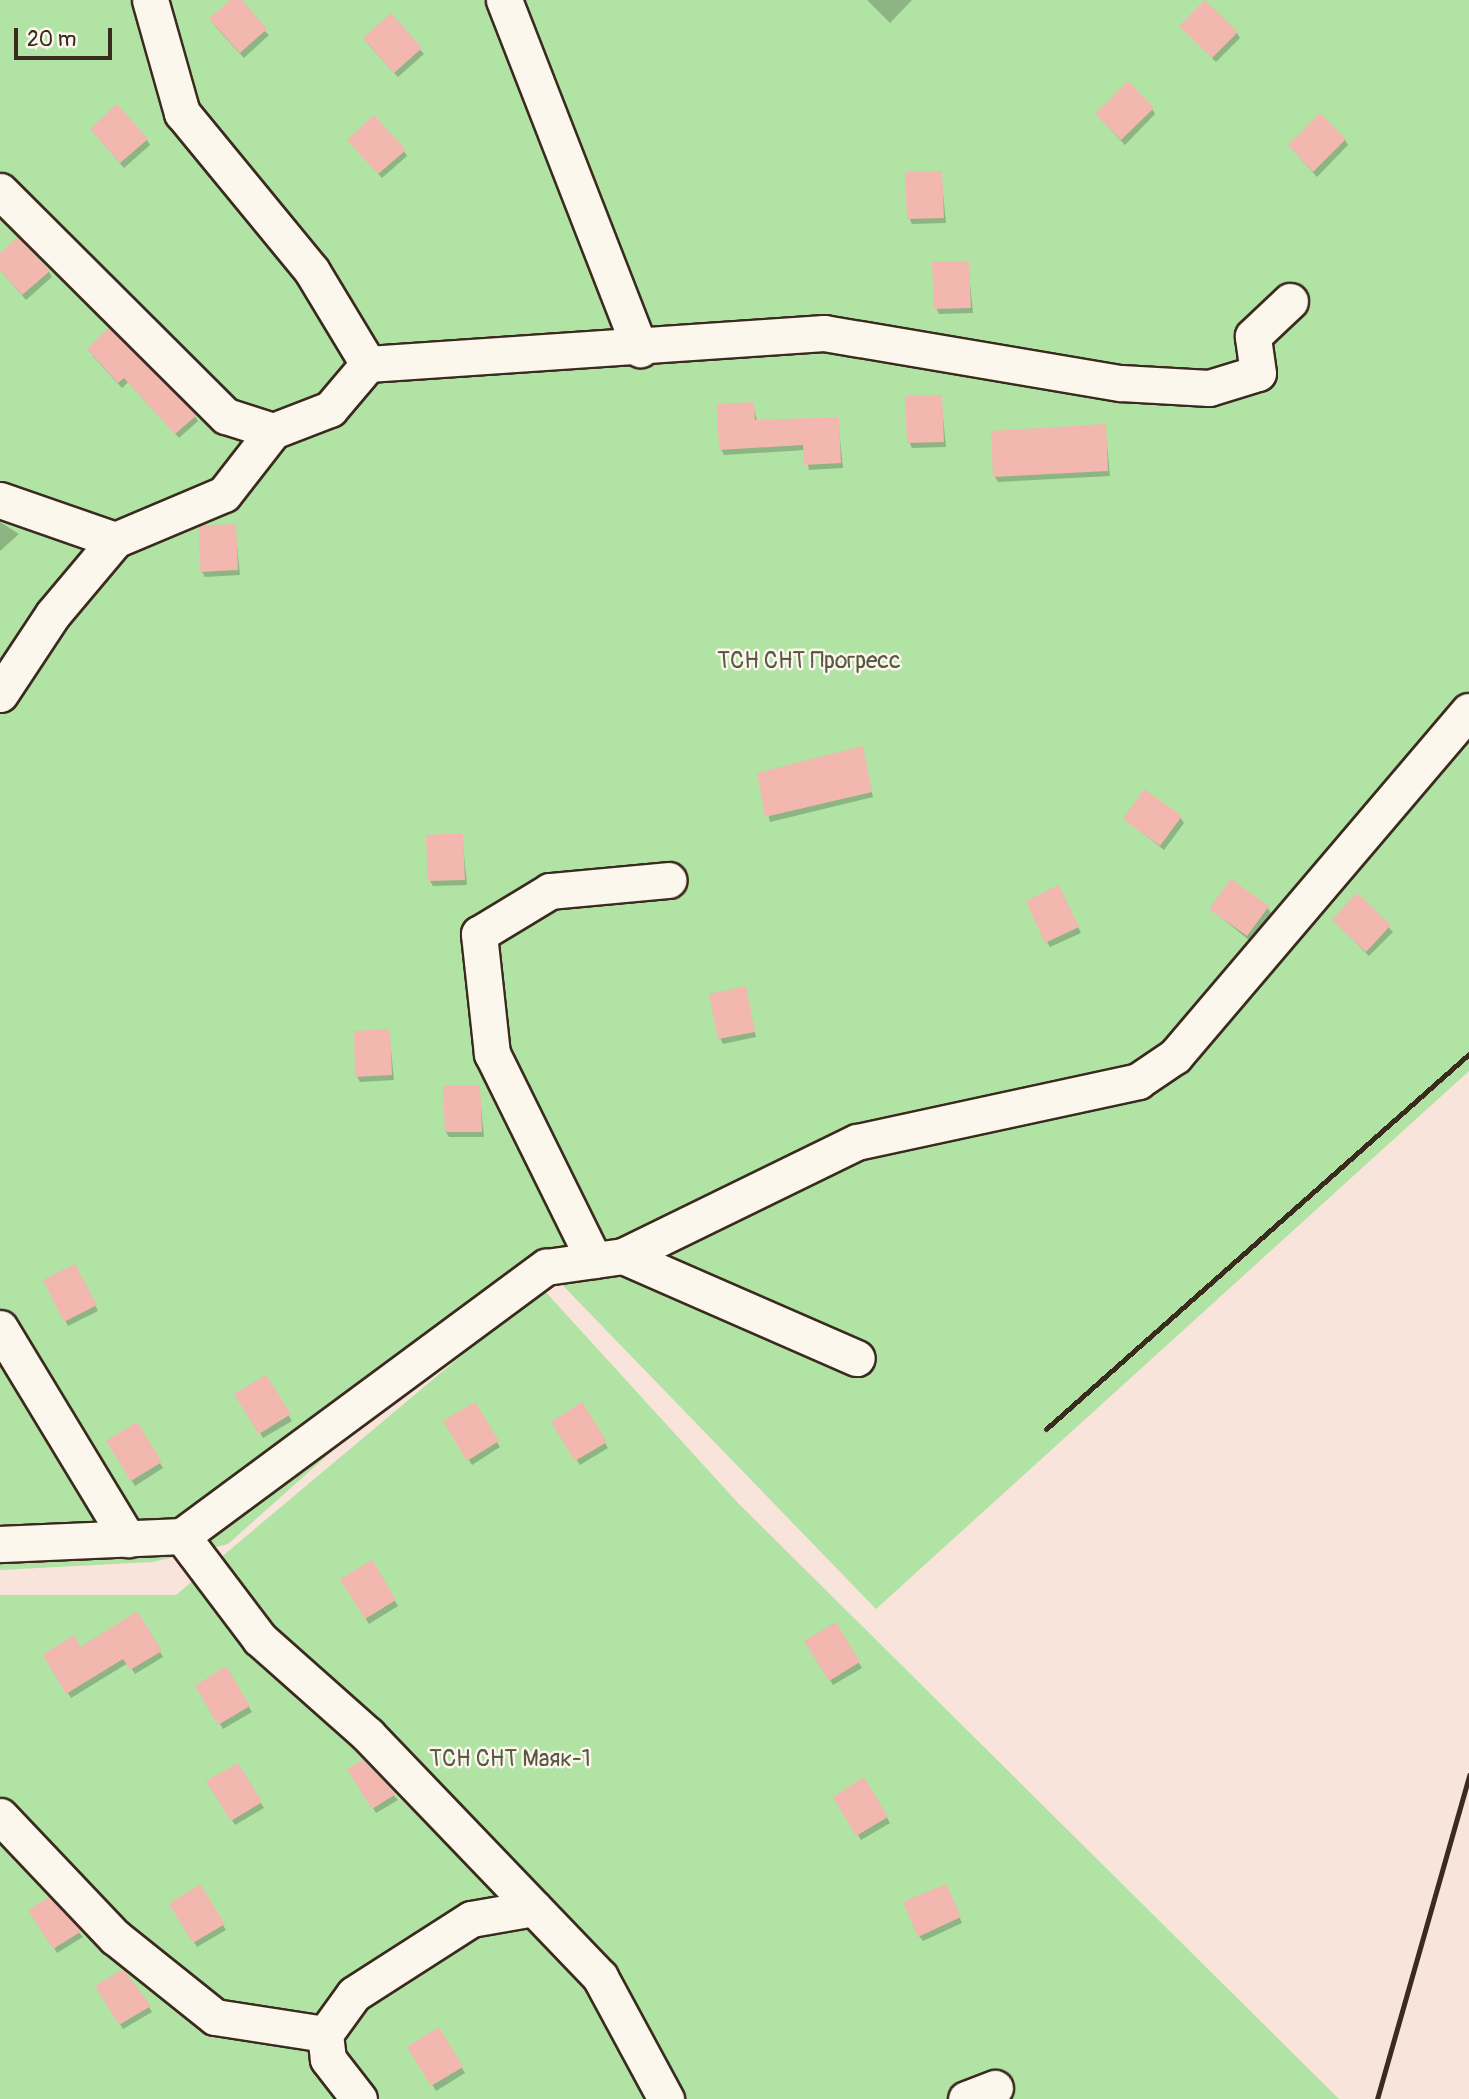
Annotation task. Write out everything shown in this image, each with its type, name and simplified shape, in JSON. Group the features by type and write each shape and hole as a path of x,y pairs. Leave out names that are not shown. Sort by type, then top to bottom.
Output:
{"street":[{"path":"150,0 182,113 312,271 368,364"},
{"path":"504,0 640,349"},
{"path":"0,191 226,416 273,431"},
{"path":"0,694 53,614 115,540 224,494 273,431 330,409 368,364 640,349 824,333 1121,383 1209,388 1258,373 1253,336 1290,301"},
{"path":"0,500 115,540"},
{"path":"0,1544 182,1536 546,1267 608,1258 857,1142 1138,1080 1175,1056 1469,711"},
{"path":"668,880 550,891 478,934 492,1054 608,1258 858,1358"},
{"path":"0,1328 128,1539"},
{"path":"182,1536 260,1639 368,1735 600,1977 666,2099"},
{"path":"0,1816 115,1937 215,2017 325,2034"},
{"path":"359,2099 328,2059 325,2034 354,1994 471,1919 534,1908"}],"green space":[{"name":"ТСН СНТ Прогресс","path":"0,0 1469,0 1469,1071 876,1609 542,1264 228,1544 153,1562 0,1570"},
{"name":"ТСН СНТ Маяк-1","path":"542,1288 738,1503 1339,2099 0,2099 0,1595 176,1595"}],"building":[{"path":"230,0 242,0 267,29 240,53 209,19"},
{"path":"1205,0 1238,32 1212,58 1179,26"},
{"path":"391,13 422,48 394,73 363,38"},
{"path":"1128,81 1154,108 1121,140 1095,114"},
{"path":"117,104 148,139 120,163 90,129"},
{"path":"1320,113 1346,139 1313,172 1288,145"},
{"path":"374,115 406,150 378,174 347,140"},
{"path":"942,171 944,218 907,219 905,172"},
{"path":"18,237 50,271 22,295 0,270 0,253"},
{"path":"969,261 971,308 934,309 932,262"},
{"path":"109,328 197,415 175,434 124,378 118,383 87,349"},
{"path":"942,395 944,442 907,443 905,396"},
{"path":"754,402 755,420 839,417 841,463 804,465 803,445 719,450 717,404"},
{"path":"1106,424 1108,471 993,477 991,431"},
{"path":"236,524 238,570 200,572 199,526"},
{"path":"863,746 872,792 765,817 757,773"},
{"path":"1144,789 1182,816 1160,846 1123,819"},
{"path":"463,833 465,880 428,881 426,835"},
{"path":"1231,879 1269,906 1247,936 1209,909"},
{"path":"1059,885 1079,927 1045,943 1026,901"},
{"path":"1357,893 1391,925 1366,952 1332,920"},
{"path":"746,986 755,1032 718,1039 709,994"},
{"path":"390,1029 392,1075 355,1077 354,1031"},
{"path":"480,1085 482,1132 445,1132 443,1086"},
{"path":"75,1264 97,1305 64,1322 43,1280"},
{"path":"266,1375 291,1414 259,1434 234,1394"},
{"path":"475,1402 499,1441 467,1461 443,1421"},
{"path":"582,1402 607,1442 575,1461 551,1422"},
{"path":"137,1422 162,1462 131,1481 106,1441"},
{"path":"372,1560 396,1600 365,1619 340,1579"},
{"path":"137,1611 162,1651 130,1670 123,1659 66,1694 43,1655 74,1635 81,1647"},
{"path":"836,1622 860,1662 829,1681 804,1641"},
{"path":"226,1666 250,1706 218,1725 195,1686"},
{"path":"363,1760 396,1794 372,1809 347,1769"},
{"path":"238,1763 262,1802 231,1821 206,1781"},
{"path":"864,1777 888,1817 856,1836 833,1797"},
{"path":"200,1884 225,1924 193,1943 169,1904"},
{"path":"946,1884 961,1917 918,1937 903,1902"},
{"path":"49,1897 82,1931 53,1949 28,1910"},
{"path":"123,1969 151,2006 119,2025 95,1986"},
{"path":"439,2027 463,2067 431,2086 407,2047"}],"railway":[{"path":"1046,1429 1469,1054"},
{"path":"1377,2099 1469,1775"}]}
